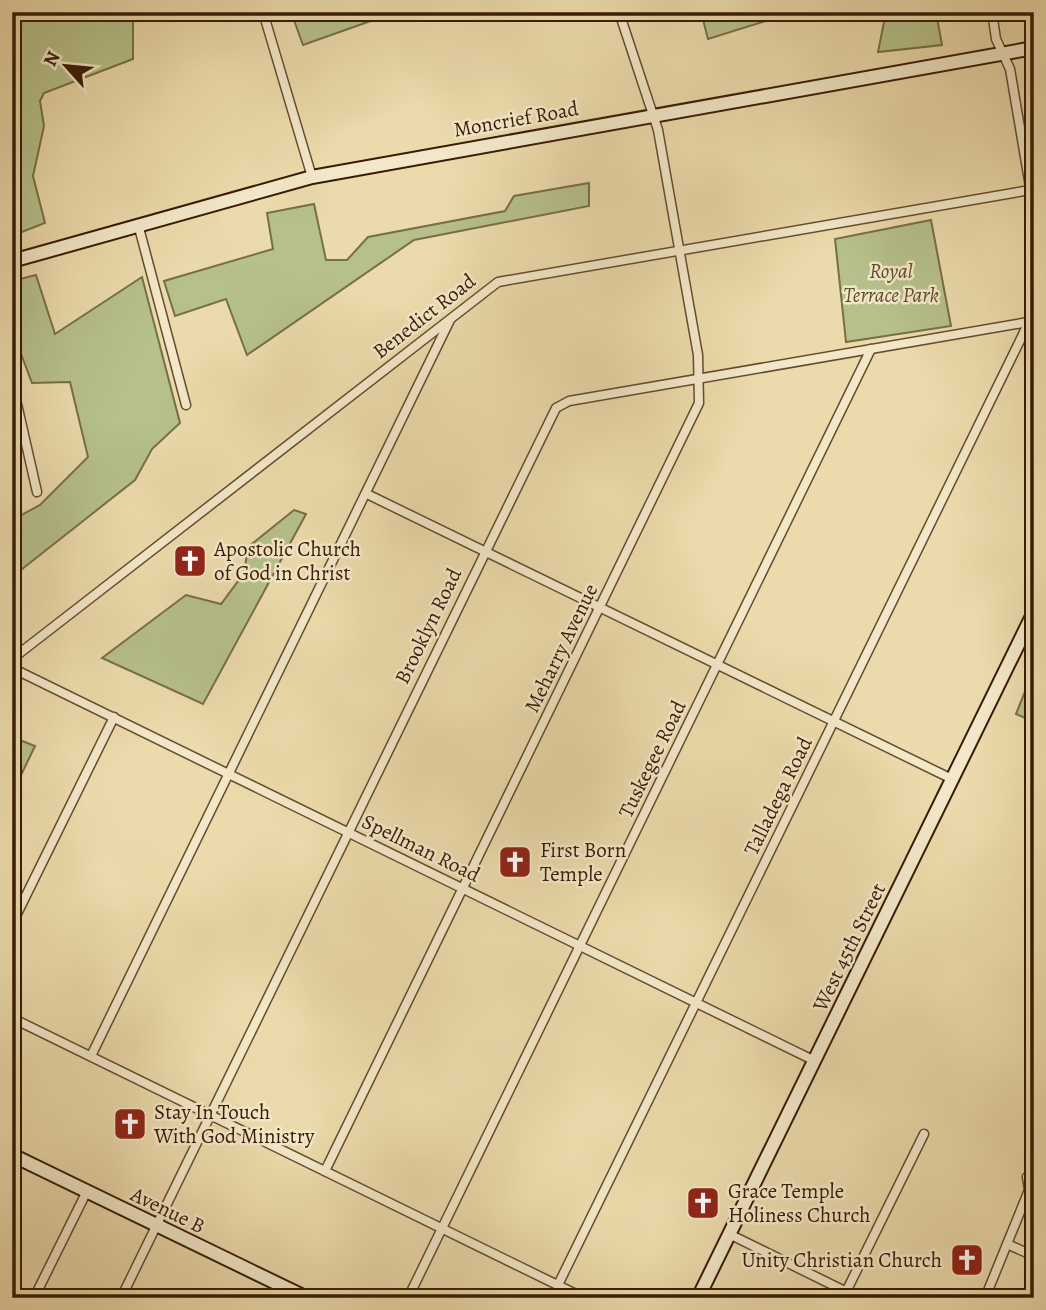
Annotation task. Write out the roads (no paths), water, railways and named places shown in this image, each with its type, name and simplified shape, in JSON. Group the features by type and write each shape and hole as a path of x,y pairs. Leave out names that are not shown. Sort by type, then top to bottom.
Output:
{"main road":[{"name":"Moncrief Road","path":"12,261 312,177 1034,48"},
{"name":"West 45th Street","path":"698,1298 1034,612"},
{"name":"Avenue B","path":"12,1155 307,1298"}],"street":[{"path":"263,12 312,177"},
{"name":"Meharry Avenue","path":"325,1171 696,412 701,378 658,130 619,12"},
{"path":"992,12 1003,54 1010,69 1034,210"},
{"name":"Benedict Road","path":"12,659 491,286 505,280 1030,190"},
{"path":"138,224 186,405"},
{"path":"92,1056 452,317"},
{"name":"Brooklyn Road","path":"121,1298 555,408 569,401 1031,322"},
{"name":"Talladega Road","path":"558,1285 1031,322"},
{"name":"Tuskegee Road","path":"408,1298 871,349"},
{"path":"12,382 37,492"},
{"path":"367,494 953,779"},
{"name":"Spellman Road","path":"12,668 815,1061"},
{"path":"12,924 114,718"},
{"path":"12,1018 584,1298"},
{"path":"845,1295 924,1134"},
{"path":"985,1298 1029,1190 1027,1177"},
{"path":"34,1298 87,1191"},
{"path":"729,1234 845,1295 859,1298"},
{"path":"1007,1244 1034,1256"}],"place":[{"name":"Apostolic Church of God in Christ","path":"190,561"},
{"name":"First Born Temple","path":"515,862"},
{"name":"Stay In Touch With God Ministry","path":"130,1124"},
{"name":"Grace Temple Holiness Church","path":"703,1203"},
{"name":"Unity Christian Church","path":"967,1260"}],"park label":[{"name":"Royal Terrace Park","path":"891,283"}]}
